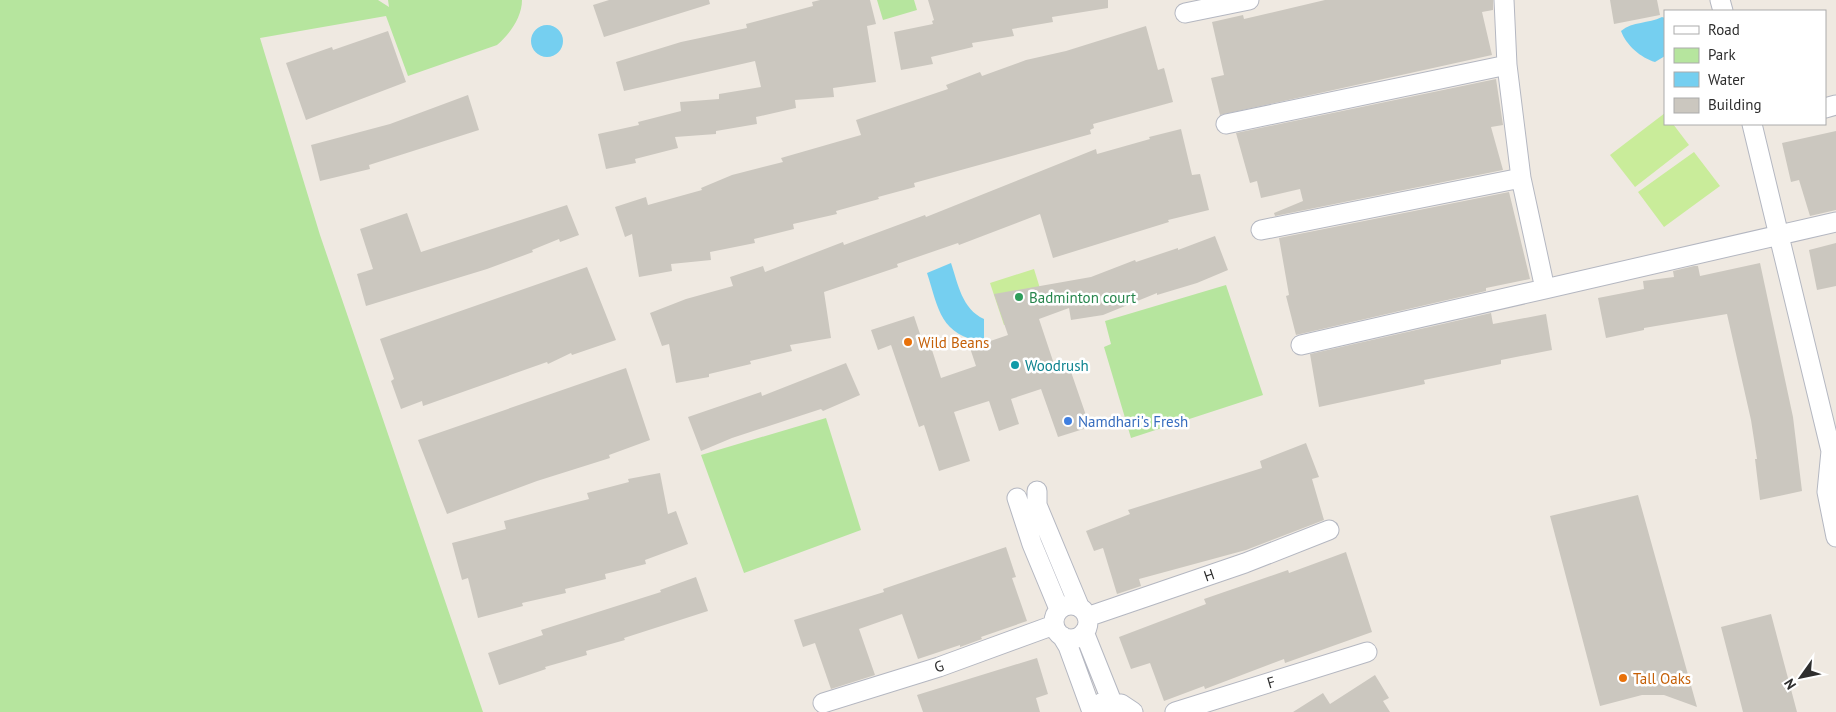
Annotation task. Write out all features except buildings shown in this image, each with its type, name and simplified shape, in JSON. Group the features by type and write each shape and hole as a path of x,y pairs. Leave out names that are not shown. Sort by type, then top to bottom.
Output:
{"street":[{"path":"1185,13 1249,0"},
{"path":"1504,0 1507,66 1521,178 1545,289"},
{"path":"1226,124 1507,66"},
{"path":"1755,125 1834,456 1827,492 1836,537"},
{"path":"1262,230 1521,178"},
{"path":"1301,345 1836,222"},
{"path":"1037,491 1037,505 1083,618 1112,702"},
{"path":"1017,498 1058,624 1068,646 1090,710 1097,705 1112,702 1121,704 1133,712"},
{"name":"H","path":"1083,618 1245,563 1329,530"},
{"path":"1058,624 1068,604 1083,618"},
{"path":"1058,624 1076,638 1083,618"},
{"name":"G","path":"823,704 939,667 1058,624"},
{"name":"F","path":"1175,712 1367,652"}],"green space":[{"path":"0,0 378,0 389,7 388,0 522,0 518,19 497,45 408,76 386,16 260,38 320,235 483,712 0,712"},
{"path":"877,0 914,0 917,10 883,20"},
{"path":"1664,114 1664,125 1674,125 1689,145 1635,187 1610,155"},
{"path":"1694,152 1720,186 1664,227 1638,192"},
{"name":"Badminton court","path":"1034,269 1047,311 1004,325 990,283"},
{"path":"1226,285 1263,395 1131,438 1104,347 1111,344 1105,321"},
{"path":"826,418 861,530 744,573 701,455"}],"water":[{"path":"1664,18 1664,57 1655,62 1635,50 1626,41 1621,31 1630,26"},
{"path":"547,25 553,26 558,30 562,35 562,47 558,52 553,56 547,57 541,56 536,52 532,47 531,41 532,35 536,30 541,26"},
{"path":"951,263 966,302 977,315 984,319 984,342 969,339 958,333 950,327 939,309 927,273"}],"place":[{"name":"Badminton court","path":"1019,297"},
{"name":"Wild Beans","path":"908,342"},
{"name":"Woodrush","path":"1015,365"},
{"name":"Namdhari's Fresh","path":"1068,421"},
{"name":"Tall Oaks","path":"1623,678"}]}
